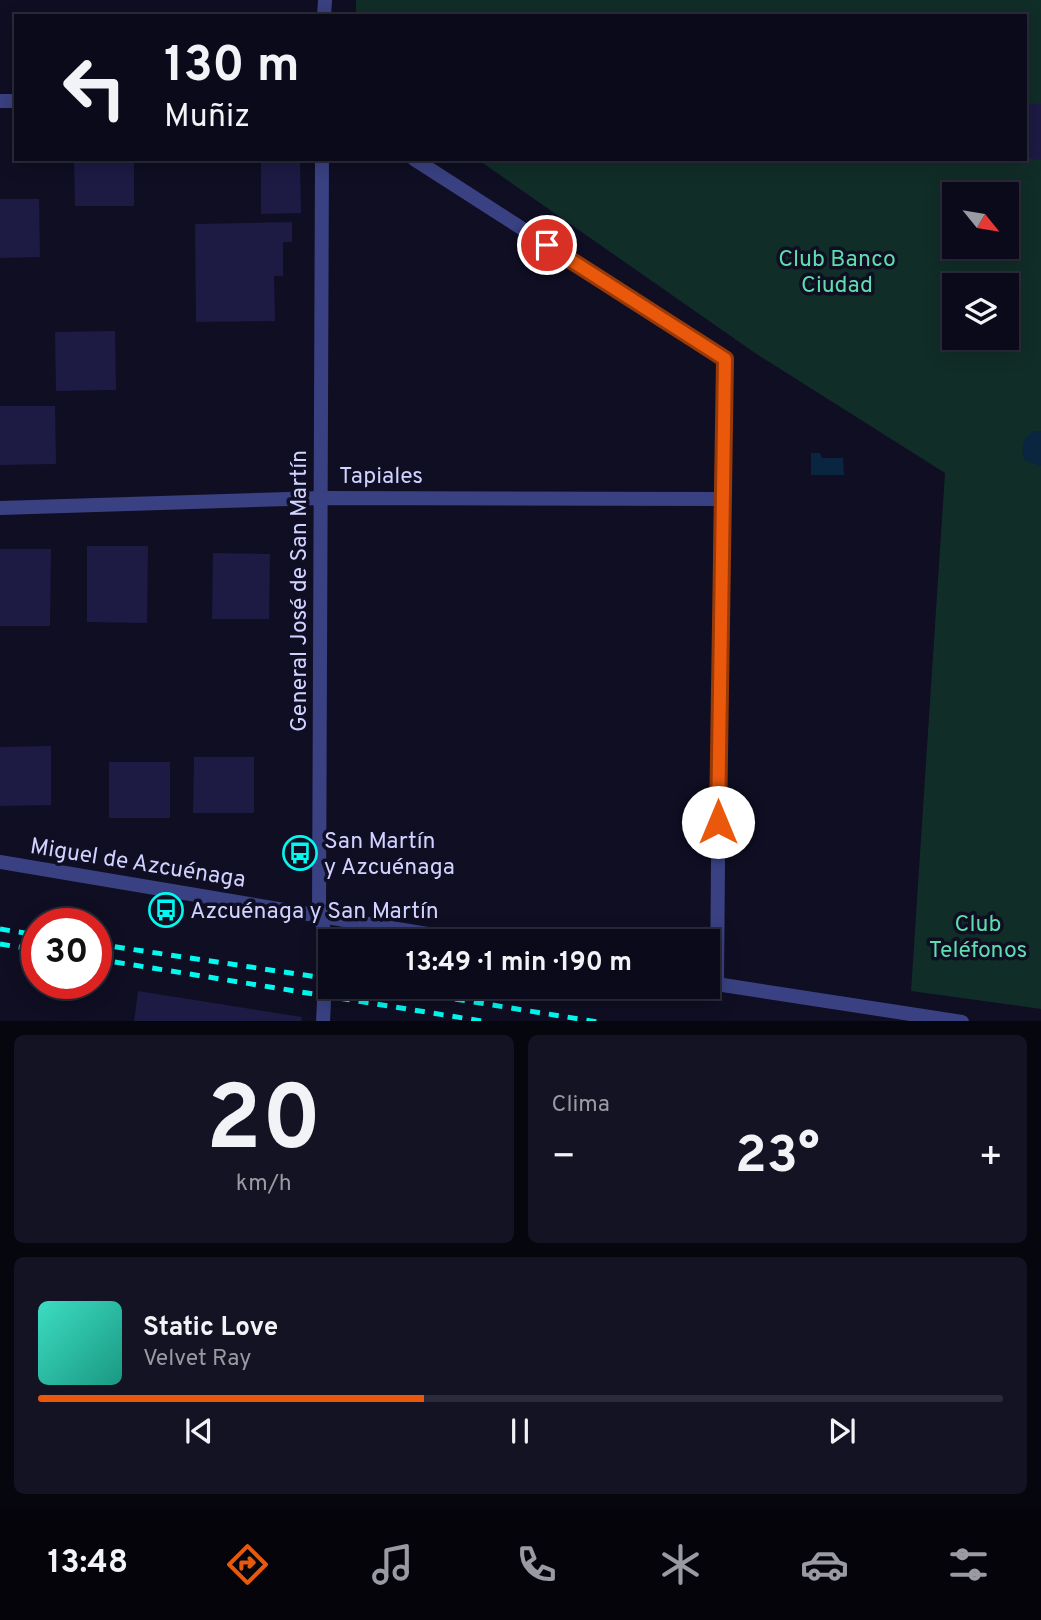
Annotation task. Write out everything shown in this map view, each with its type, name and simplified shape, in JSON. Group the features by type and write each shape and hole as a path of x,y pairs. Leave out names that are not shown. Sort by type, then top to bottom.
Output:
{"street":[{"name":"General José de San Martín","path":"322,161 319,914 327,939 323,1021"},
{"path":"417,161 725,359 720,499 714,929"},
{"name":"Tapiales","path":"0,508 321,498 720,499"},
{"name":"Miguel de Azcuénaga","path":"0,862 403,929"},
{"path":"720,984 962,1021"}],"green space":[{"path":"356,0 1041,0 1041,1009 911,991 945,473 755,353 480,161 1027,161 1027,14 356,14"}],"water":[{"path":"1034,431 1041,431 1041,466 1024,460 1023,456 1025,440"},
{"path":"811,453 820,453 822,458 843,458 844,475 811,475"}],"building":[{"path":"1027,103 1041,104 1041,160 1027,158"},
{"path":"74,161 134,161 134,206 75,206"},
{"path":"261,161 300,161 301,213 261,214"},
{"path":"0,199 39,199 40,257 0,258"},
{"path":"292,222 292,242 283,242 283,276 274,276 275,321 196,322 195,224"},
{"path":"115,331 116,390 56,391 55,332"},
{"path":"0,406 55,406 56,464 0,465"},
{"path":"87,546 148,546 147,623 87,622"},
{"path":"0,549 51,549 50,626 0,626"},
{"path":"213,553 270,554 269,619 212,619"},
{"path":"51,746 51,805 0,806 0,747"},
{"path":"194,757 254,757 254,813 193,813"},
{"path":"109,762 170,762 170,818 109,818"},
{"path":"138,991 302,1017 301,1021 134,1021"}],"railway":[{"path":"0,929 21,932"},
{"path":"0,944 21,947"},
{"path":"112,946 318,977"},
{"path":"112,962 482,1021"},
{"path":"455,999 592,1021"}],"place":[{"name":"San Martín y Azcuénaga","path":"300,853"},
{"name":"Azcuénaga y San Martín","path":"166,910"}],"route":[{"path":"547,245 725,359 720,499 718,822"}],"park label":[{"name":"Club Banco Ciudad","path":"837,271"},
{"name":"Club Teléfonos","path":"978,936"}]}
